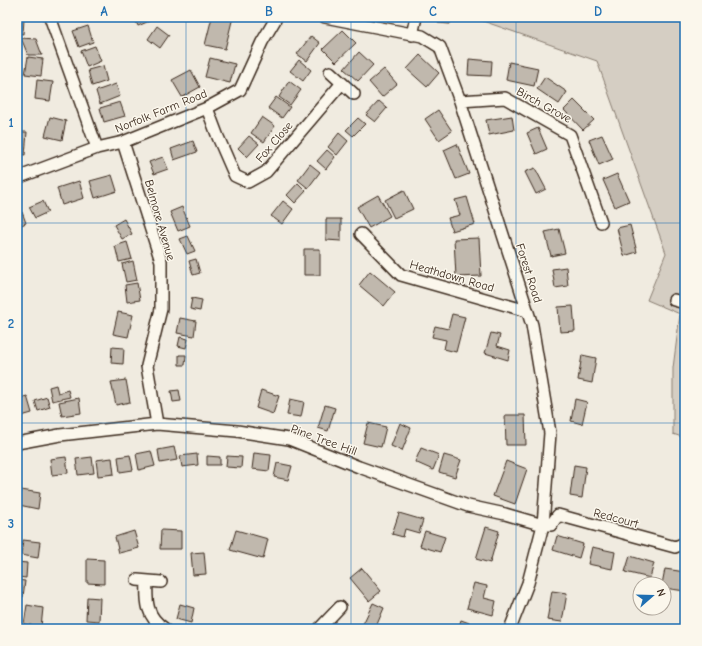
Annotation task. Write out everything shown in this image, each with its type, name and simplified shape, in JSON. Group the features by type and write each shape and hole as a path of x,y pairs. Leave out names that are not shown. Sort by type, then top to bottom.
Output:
{"street":[{"path":"50,17 97,148"},
{"name":"Forest Road","path":"325,17 422,36 440,47 460,101 532,325 550,433 543,525 528,583 510,629"},
{"path":"412,34 416,17"},
{"name":"Norfolk Farm Road","path":"17,178 97,148 123,142 208,108 240,90 262,42 277,18"},
{"path":"330,72 354,94"},
{"name":"Fox Close","path":"208,108 218,137 235,176 248,182 266,172 342,83"},
{"name":"Birch Grove","path":"460,101 505,98 570,135 601,222"},
{"name":"Belmore Avenue","path":"123,142 161,261 161,309 147,366 158,424"},
{"name":"Heathdown Road","path":"361,234 401,274 527,312"},
{"name":"Pine Tree Hill","path":"17,443 60,435 158,424 237,431 289,439 381,475 468,506 505,514 543,525"},
{"name":"Redcourt","path":"543,525 551,525 558,515 675,547 685,543"},
{"path":"161,582 142,581 151,615 159,626 164,629"},
{"path":"319,629 340,607"}],"shaded area":[{"path":"486,17 685,17 685,438 673,434 673,368 680,314 647,300 666,253 597,61 483,21"}],"building":[{"path":"71,17 88,17 87,22 71,21"},
{"path":"134,17 156,17 156,18 138,26"},
{"path":"212,17 233,17 225,49 205,45"},
{"path":"439,17 451,17 450,24 438,23"},
{"path":"17,18 24,19 23,34 17,33"},
{"path":"88,26 93,42 79,47 73,31"},
{"path":"157,26 169,35 160,48 148,39"},
{"path":"343,30 356,43 336,62 323,49"},
{"path":"311,36 320,43 307,61 297,54"},
{"path":"21,38 36,39 42,55 28,55"},
{"path":"95,46 101,61 87,67 81,51"},
{"path":"359,52 373,65 358,81 344,69"},
{"path":"420,55 439,73 427,87 407,69"},
{"path":"28,57 43,59 41,76 25,74"},
{"path":"210,58 235,64 230,83 205,77"},
{"path":"469,59 492,61 491,76 468,75"},
{"path":"299,60 311,70 303,81 290,71"},
{"path":"509,62 538,68 534,86 506,80"},
{"path":"103,66 107,81 92,86 88,70"},
{"path":"384,69 397,84 382,97 369,82"},
{"path":"191,70 200,87 182,97 172,80"},
{"path":"545,77 567,92 559,104 537,89"},
{"path":"37,80 53,82 50,101 35,99"},
{"path":"289,81 301,90 290,105 279,97"},
{"path":"116,84 120,96 100,104 96,91"},
{"path":"276,97 290,107 282,118 268,108"},
{"path":"574,100 594,120 583,130 564,110"},
{"path":"379,101 387,108 375,122 366,115"},
{"path":"120,102 125,116 104,122 100,108"},
{"path":"438,110 452,131 439,140 425,119"},
{"path":"512,116 514,130 489,135 486,120"},
{"path":"50,117 66,121 62,140 45,136"},
{"path":"262,117 275,126 264,142 251,133"},
{"path":"358,118 365,124 353,136 346,130"},
{"path":"538,128 547,149 536,154 527,133"},
{"path":"17,132 27,132 25,155 17,154"},
{"path":"339,133 348,141 337,155 328,147"},
{"path":"602,135 613,159 599,165 589,140"},
{"path":"249,136 259,144 247,157 238,148"},
{"path":"193,141 197,152 174,160 171,149"},
{"path":"457,144 469,174 456,179 444,150"},
{"path":"327,150 335,157 326,169 317,161"},
{"path":"163,157 168,169 154,174 149,162"},
{"path":"310,164 320,172 308,188 298,180"},
{"path":"535,168 546,189 536,194 525,172"},
{"path":"617,174 629,201 615,207 603,180"},
{"path":"112,175 117,191 95,198 90,181"},
{"path":"79,181 84,198 62,205 57,188"},
{"path":"298,183 306,191 295,203 287,195"},
{"path":"404,190 413,209 394,218 385,200"},
{"path":"378,195 390,216 369,228 357,207"},
{"path":"467,197 475,224 452,231 448,218 460,215 455,200"},
{"path":"43,201 48,212 35,218 29,207"},
{"path":"283,201 293,209 282,224 271,216"},
{"path":"182,207 190,226 178,231 170,212"},
{"path":"22,212 26,223 17,227 17,214"},
{"path":"124,219 132,234 122,239 114,225"},
{"path":"326,219 341,219 341,241 326,240"},
{"path":"630,225 637,252 624,256 617,228"},
{"path":"559,229 565,253 551,256 545,232"},
{"path":"188,236 195,251 187,254 180,239"},
{"path":"479,238 481,276 456,277 454,239"},
{"path":"127,242 132,259 119,262 115,246"},
{"path":"304,249 320,249 320,275 304,275"},
{"path":"196,259 200,273 193,275 189,261"},
{"path":"133,261 137,280 126,282 122,264"},
{"path":"566,267 568,286 555,288 552,269"},
{"path":"370,271 395,292 384,306 359,285"},
{"path":"137,283 140,300 127,302 125,285"},
{"path":"192,298 202,300 200,311 190,309"},
{"path":"573,306 575,331 560,332 558,307"},
{"path":"118,312 133,315 128,337 113,334"},
{"path":"452,314 465,317 456,352 444,349 446,340 432,337 435,326 448,329"},
{"path":"180,318 196,321 194,336 177,333"},
{"path":"491,333 500,335 497,346 510,350 508,360 485,353"},
{"path":"180,337 188,339 186,348 178,346"},
{"path":"112,347 124,348 123,364 111,363"},
{"path":"179,355 186,355 185,365 179,365"},
{"path":"582,355 596,358 592,383 578,380"},
{"path":"126,380 130,402 116,405 111,382"},
{"path":"56,385 58,393 68,390 70,397 52,401 49,387"},
{"path":"179,390 181,401 173,402 171,391"},
{"path":"261,390 279,396 273,414 256,408"},
{"path":"27,396 32,413 18,417 17,399"},
{"path":"47,397 50,407 38,411 35,401"},
{"path":"79,398 81,413 62,416 59,402"},
{"path":"290,399 304,402 301,417 287,415"},
{"path":"575,399 587,402 582,424 571,421"},
{"path":"325,405 335,408 328,431 318,428"},
{"path":"505,415 525,415 526,445 506,445"},
{"path":"368,423 386,427 381,447 363,443"},
{"path":"400,423 411,428 402,451 391,446"},
{"path":"174,447 177,460 160,463 158,450"},
{"path":"421,448 439,455 433,470 415,462"},
{"path":"151,451 155,466 139,470 136,454"},
{"path":"254,453 271,455 269,471 252,469"},
{"path":"197,454 198,465 182,467 180,456"},
{"path":"130,455 133,470 120,472 118,457"},
{"path":"444,455 461,460 455,477 439,472"},
{"path":"207,456 220,457 220,465 207,465"},
{"path":"227,456 242,457 241,468 226,467"},
{"path":"66,457 68,473 52,475 50,459"},
{"path":"92,457 94,473 78,475 76,459"},
{"path":"112,458 114,474 98,476 96,460"},
{"path":"506,461 527,469 515,504 493,496"},
{"path":"277,463 292,466 288,480 274,477"},
{"path":"574,465 586,467 582,498 570,496"},
{"path":"21,490 40,493 38,509 19,505"},
{"path":"399,513 423,520 419,533 405,529 403,537 392,534"},
{"path":"486,527 499,531 490,563 476,559"},
{"path":"161,530 181,531 181,549 160,549"},
{"path":"236,530 268,539 263,559 230,550"},
{"path":"134,531 139,548 119,553 115,537"},
{"path":"425,531 445,537 440,552 420,546"},
{"path":"557,536 583,544 579,558 553,550"},
{"path":"23,540 40,542 38,558 21,555"},
{"path":"592,547 615,552 612,569 588,564"},
{"path":"204,552 206,574 193,575 191,553"},
{"path":"630,556 654,563 651,576 642,576 625,572"},
{"path":"87,559 104,560 104,584 87,583"},
{"path":"17,562 27,563 26,578 17,577"},
{"path":"362,568 381,591 369,601 350,578"},
{"path":"665,569 685,572 685,591 672,589 672,576 664,576"},
{"path":"17,580 25,581 23,597 17,596"},
{"path":"474,583 487,586 484,598 496,601 493,615 467,608"},
{"path":"552,591 567,593 562,622 547,620"},
{"path":"87,597 100,598 99,621 86,620"},
{"path":"373,603 384,608 375,629 363,624"},
{"path":"180,604 194,608 191,623 176,619"},
{"path":"27,605 43,608 41,627 24,624"},
{"path":"461,620 472,624 471,629 458,629"}]}
